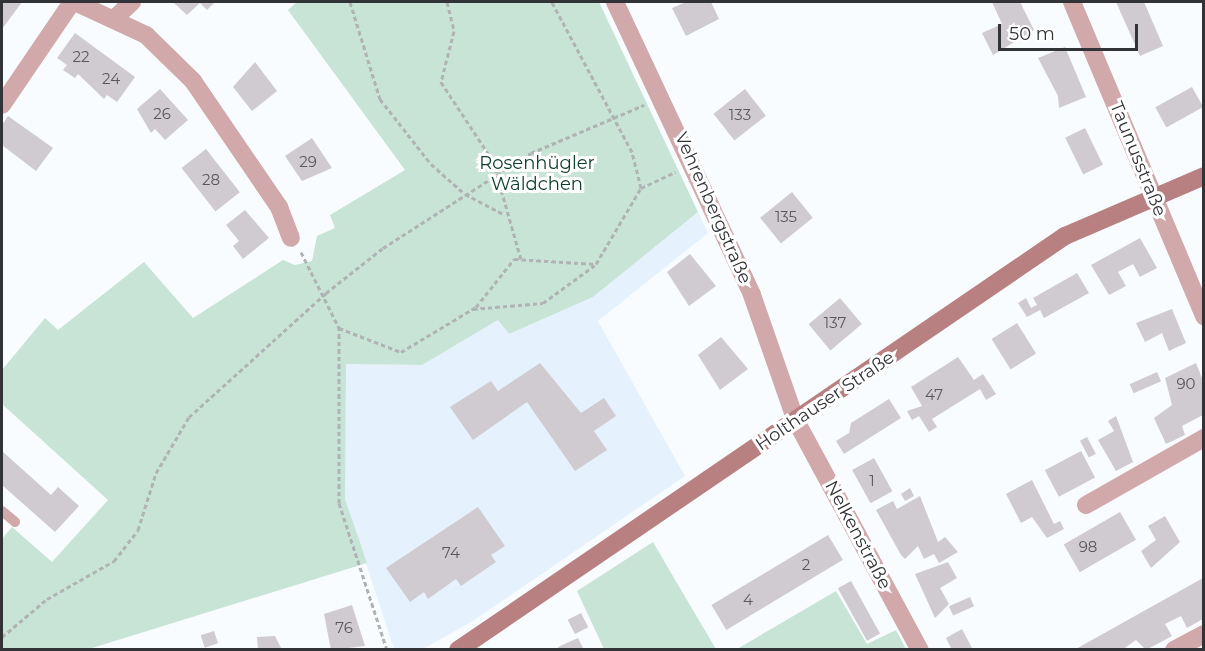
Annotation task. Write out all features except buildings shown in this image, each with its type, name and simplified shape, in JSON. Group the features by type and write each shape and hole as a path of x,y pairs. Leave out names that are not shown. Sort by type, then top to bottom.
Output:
{"street":[{"path":"2,105 74,2 116,17 146,35 193,81 279,207 291,238"},
{"path":"116,17 132,2"},
{"name":"Vehrenbergstraße","path":"615,2 693,164 752,295 796,421"},
{"name":"Taunusstraße","path":"1072,2 1203,316"},
{"name":"Holthauser Straße","path":"458,650 1065,236 1153,195 1203,176"},
{"name":"Nelkenstraße","path":"796,421 920,650"},
{"path":"1086,505 1203,438"},
{"path":"1174,650 1203,634"}],"lane":[{"path":"2,511 15,522"}],"path":[{"path":"350,2 381,99 430,164 465,194 505,215"},
{"path":"447,2 454,31 441,82 493,161 505,215 521,259"},
{"path":"552,2 632,153 641,188"},
{"path":"2,637 47,599 114,561 138,530 156,473 189,417 326,293 465,194 531,153 662,98"},
{"path":"473,309 543,303 596,264 641,188 693,164"},
{"path":"339,328 401,352 473,309 514,259 596,264"},
{"path":"309,265 326,293 339,328 339,503 387,650"}],"shaded area":[{"path":"698,212 708,233 598,321 685,476 473,621 423,649 394,649 345,499 345,364 422,365 498,320 509,334 593,297"}],"green space":[{"name":"Rosenhügler Wäldchen","path":"297,2 599,2 698,212 593,297 509,334 498,320 422,365 346,364 345,499 367,563 89,649 2,649 2,539 12,527 52,562 108,500 2,404 2,370 45,318 58,330 144,262 193,318 283,260 295,265 312,261 317,236 335,228 330,215 405,170 288,10"},
{"path":"653,542 716,649 604,649 577,591"},
{"path":"836,591 867,644 896,630 906,649 737,649"}]}
